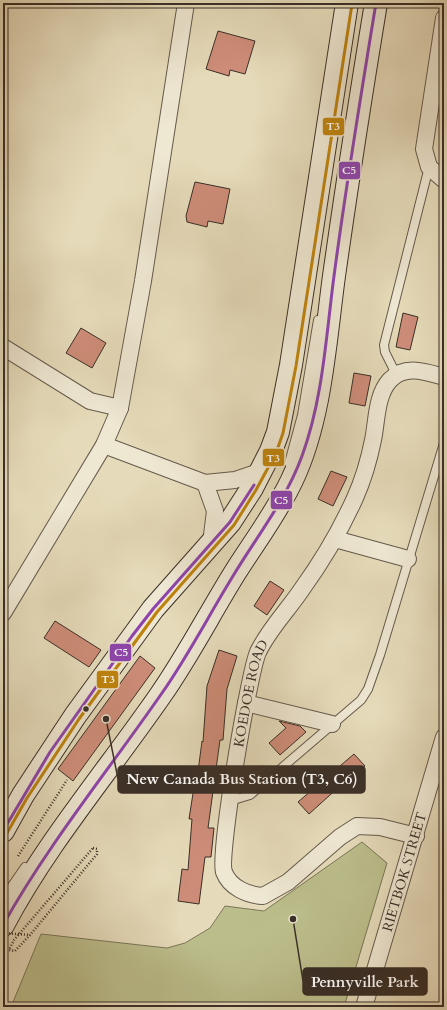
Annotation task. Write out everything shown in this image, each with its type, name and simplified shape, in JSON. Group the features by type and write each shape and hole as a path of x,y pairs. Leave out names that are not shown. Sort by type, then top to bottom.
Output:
{"main road":[{"path":"3,830 50,752 132,636 153,608 230,522 262,471 278,432 291,365 347,3"},
{"path":"9,932 31,876 163,692 236,571 270,519 292,480 301,458 313,416 323,360 376,3"}],"street":[{"path":"3,613 104,445 120,408 143,281 186,3"},
{"path":"444,18 425,138 425,156 429,167 444,180"},
{"path":"3,348 90,401 120,408"},
{"path":"396,374 409,370 444,377"},
{"name":"KOEDOE ROAD","path":"396,374 390,380 381,397 373,438 356,497 335,539 259,651 251,675 230,801 224,871 232,884 240,890 258,895 268,895 282,886 340,837 357,826 380,827 416,836"},
{"path":"104,445 205,483 235,480 262,471"},
{"path":"205,483 215,511 211,543"},
{"path":"335,539 408,559"},
{"path":"246,703 332,724"},
{"name":"RIETBOK STREET","path":"364,1007 416,836 444,737"}],"lane":[{"path":"3,844 30,791 55,754 159,611 238,522 262,486 277,458 295,397 333,143 357,3"},
{"path":"350,105 368,3"},
{"path":"396,374 385,352 384,345 429,167"},
{"path":"179,650 268,510 285,475 302,415 319,312"},
{"path":"230,801 250,795 361,700 368,689 380,656 444,443"},
{"path":"47,837 112,748"},
{"path":"3,899 28,863"}],"path":[{"path":"17,858 67,780"},
{"path":"9,932 9,950 12,952 30,935 97,854 97,849 92,850 32,920"},
{"path":"3,933 30,935"}],"green space":[{"path":"362,842 387,863 344,1007 11,1007 41,934 167,948 185,943 210,928 225,906 264,911"}],"building":[{"path":"218,31 255,41 245,74 230,70 229,76 206,69"},
{"path":"195,182 230,189 223,224 208,221 207,227 187,222 186,216"},
{"path":"403,313 418,317 410,350 396,347"},
{"path":"81,328 106,343 92,368 66,353"},
{"path":"354,373 371,376 365,406 349,403"},
{"path":"331,471 347,477 333,506 318,499"},
{"path":"270,581 284,590 267,615 254,606"},
{"path":"55,621 101,650 89,667 44,638"},
{"path":"219,650 237,656 227,689 223,740 220,740 208,828 214,828 211,857 205,857 199,904 178,901 182,869 188,870 192,819 189,819 194,787 196,787 202,741 203,742 207,686"},
{"path":"140,656 155,668 73,781 58,769"},
{"path":"279,721 300,726 306,732 280,755 269,743 286,728"},
{"path":"354,754 365,766 309,814 298,802"}],"transit line":[{"name":"C5","path":"3,925 59,836 142,722 181,665 233,576 288,488 302,456 315,412 323,367 334,276 359,105 376,3"},
{"name":"T3","path":"7,833 27,798 79,719 157,612 234,525 256,490 276,453 283,433 296,366 352,4"},
{"name":"C5","path":"3,831 50,752 132,636 153,609 230,522 254,485"}],"place":[{"name":"New Canada Bus Station (T3, C6)","path":"106,719"},
{"name":"Pennyville Park","path":"293,919"}]}
